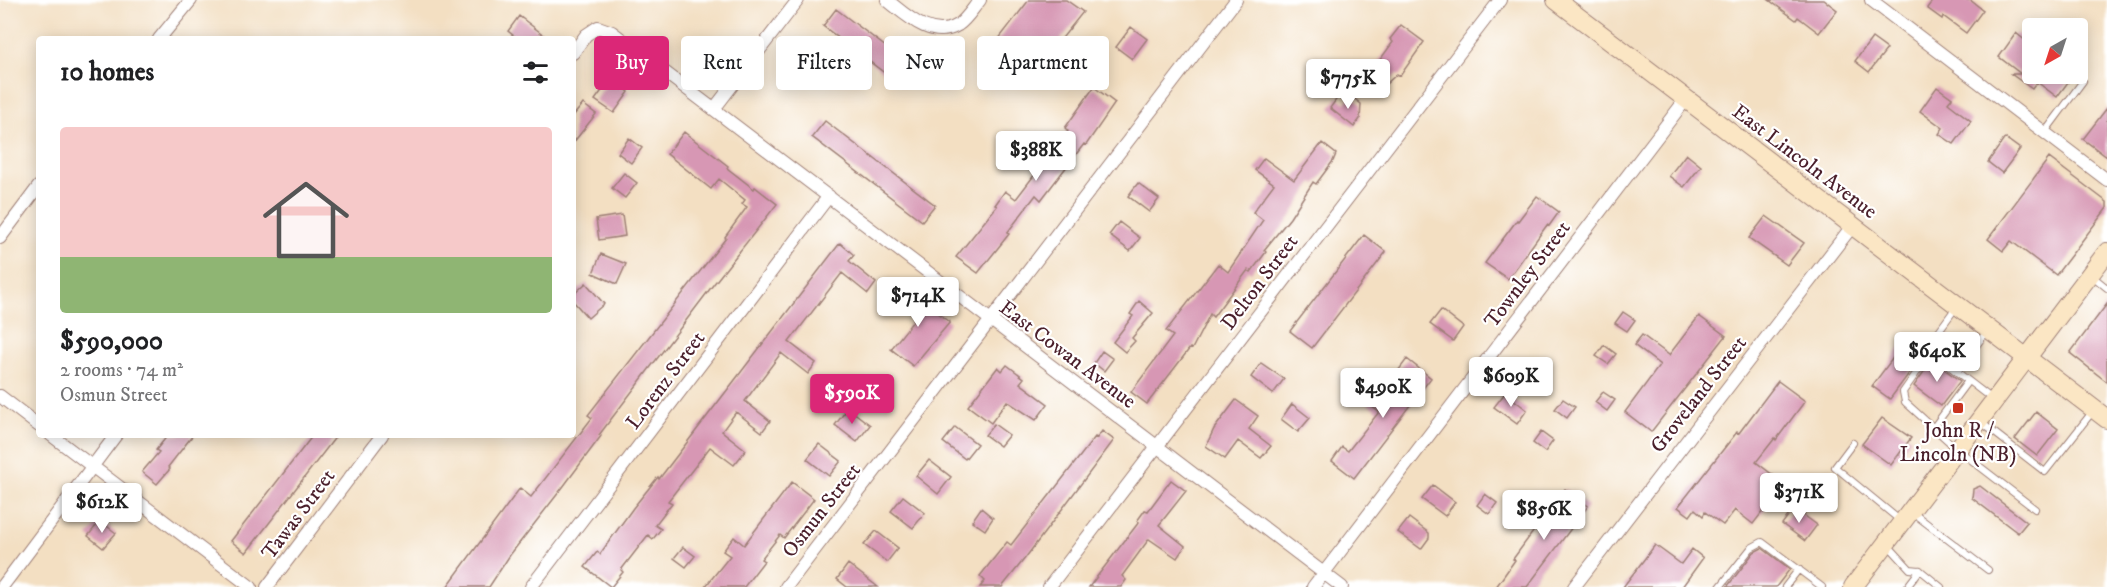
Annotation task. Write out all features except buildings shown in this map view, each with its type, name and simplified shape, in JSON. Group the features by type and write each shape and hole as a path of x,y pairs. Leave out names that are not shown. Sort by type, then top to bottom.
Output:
{"street":[{"path":"161,36 191,0"},
{"path":"576,49 592,30 598,27 606,28 714,109 798,0"},
{"path":"886,0 923,27 950,29 960,24 980,0"},
{"name":"Osmun Street","path":"786,587 1236,0"},
{"name":"Delton Street","path":"1049,587 1500,0"},
{"path":"1871,0 2107,180"},
{"name":"East Lincoln Avenue","path":"1562,2 2101,414"},
{"name":"Townley Street","path":"1312,587 1686,99"},
{"name":"East Cowan Avenue","path":"714,109 1342,587"},
{"path":"0,238 36,190"},
{"name":"Lorenz Street","path":"531,587 830,196"},
{"name":"Groveland Street","path":"1574,587 1853,225"},
{"path":"1853,587 2107,252"},
{"path":"0,396 36,424"},
{"path":"55,438 251,587"},
{"path":"2,587 114,438"},
{"name":"Tawas Street","path":"267,587 380,438"}],"lane":[{"path":"2046,132 2081,84"},
{"path":"2090,274 2107,288"},
{"path":"1958,305 1930,343 1931,352 1903,393 1905,402 1957,449 2035,509"},
{"path":"1957,372 1989,328"},
{"path":"1931,352 1994,401"},
{"path":"1933,428 1968,381"},
{"path":"1979,421 2045,472 2101,414"},
{"path":"1853,443 1835,467 1906,517 1989,570"},
{"path":"1720,587 1751,548 1762,542 1822,587"},
{"path":"1886,543 1910,569 1920,570 1941,587"},
{"path":"1785,587 1799,569"},
{"path":"1907,587 1920,570"}],"place":[{"name":"John R / Lincoln (NB)","path":"1958,408"}]}
